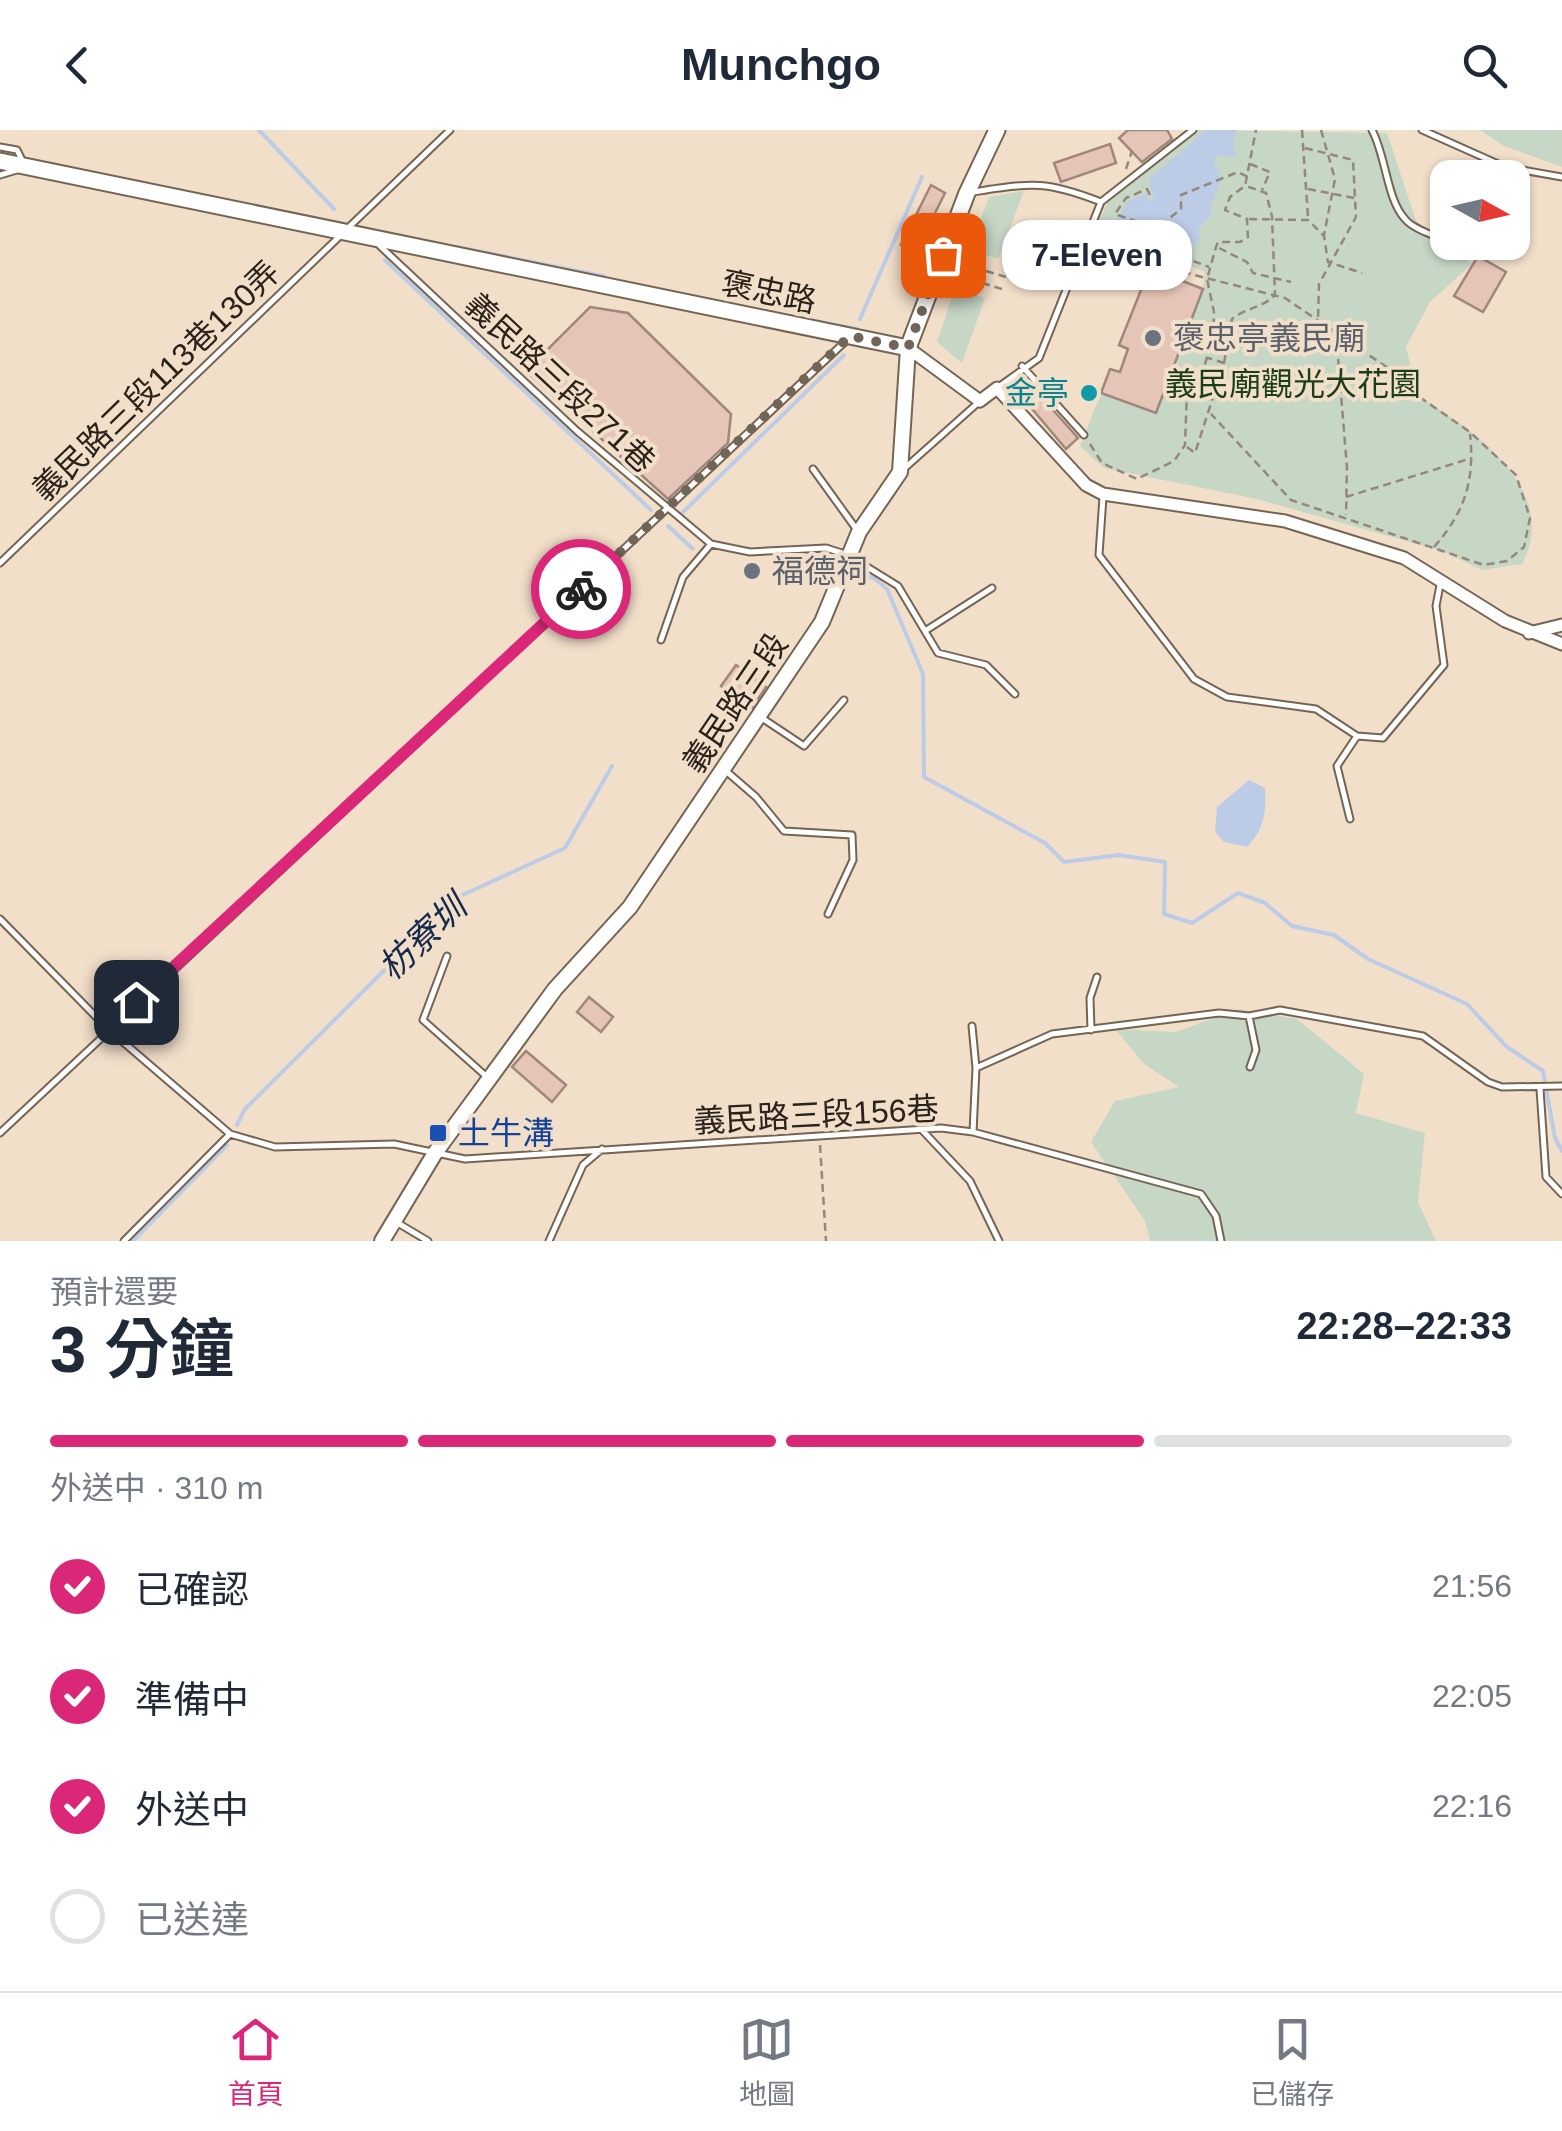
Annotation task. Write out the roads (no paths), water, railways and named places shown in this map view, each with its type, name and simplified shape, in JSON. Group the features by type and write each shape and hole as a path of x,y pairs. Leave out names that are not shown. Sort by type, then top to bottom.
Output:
{"main road":[{"path":"908,348 967,192 997,130"},
{"name":"褒忠路","path":"0,161 908,348"}],"street":[{"name":"褒忠路","path":"908,348 980,401"},
{"path":"900,472 908,348"},
{"path":"980,401 997,388 1086,484 1104,494 1285,521 1404,558 1529,633 1562,644"},
{"name":"義民路三段","path":"382,1241 435,1153 556,990 630,906 760,716 822,622 859,532 900,472"},
{"path":"1529,633 1562,625"}],"lane":[{"name":"義民路三段113巷130弄","path":"0,563 450,130"},
{"path":"997,388 1022,366 1040,358 1101,202 1120,184 1175,148 1192,130"},
{"path":"1372,130 1385,155 1394,202 1406,222 1430,233"},
{"path":"1422,130 1505,167 1562,177"},
{"path":"0,146 17,150 25,166 8,176 0,175"},
{"path":"967,192 1037,182 1058,185 1101,202"},
{"name":"義民路三段271巷","path":"370,237 667,511 711,544 750,552 826,548 848,555"},
{"path":"0,1134 850,336"},
{"path":"1022,366 1084,435"},
{"path":"900,472 980,401"},
{"path":"813,469 859,532"},
{"path":"1104,494 1099,556 1194,679 1226,698 1316,709 1357,736 1383,738 1444,665 1436,606 1441,580"},
{"path":"660,640 683,577 711,544"},
{"path":"848,555 892,580 938,653 986,665 1015,694"},
{"path":"925,631 992,588"},
{"path":"760,716 804,746 844,700"},
{"path":"1350,819 1337,766 1357,736"},
{"path":"724,769 756,796 784,832 852,834 853,860 828,914"},
{"path":"0,919 108,1029 230,1134 124,1241"},
{"path":"447,956 423,1020 489,1079"},
{"path":"1090,1030 1090,998 1098,977"},
{"path":"976,1068 1052,1034 1219,1013 1249,1016 1262,1010 1304,1012 1423,1036 1488,1082 1540,1089 1562,1086"},
{"path":"1249,1016 1256,1050 1250,1066"},
{"path":"972,1026 976,1068 973,1132"},
{"path":"1540,1089 1546,1177 1562,1194"},
{"path":"920,1129 970,1181 999,1241"},
{"name":"義民路三段156巷","path":"230,1134 275,1146 394,1144 465,1158 604,1147 820,1139 920,1129 973,1132 1201,1194 1216,1216 1220,1241"},
{"path":"549,1241 583,1165 604,1147"},
{"path":"396,1222 428,1241"}],"water":[{"path":"1206,130 1237,130 1233,142 1236,157 1217,156 1213,160 1222,178 1210,207 1212,215 1199,227 1200,242 1182,248 1160,238 1166,226 1154,218 1144,232 1118,220 1127,202 1147,193 1148,201 1154,202 1149,179"},
{"path":"1249,780 1265,788 1265,805 1261,827 1247,847 1224,842 1215,832 1217,807"}],"waterway":[{"path":"259,130 334,209"},
{"name":"枋寮圳","path":"860,319 922,177"},
{"path":"456,247 603,276"},
{"path":"385,260 651,510"},
{"path":"783,315 857,329"},
{"name":"枋寮圳","path":"682,513 844,355"},
{"name":"枋寮圳","path":"668,526 693,549"},
{"path":"853,573 874,578 887,589 923,674 924,777 1045,843 1064,862 1119,855 1165,862 1164,914 1192,923 1238,893 1265,903 1292,926 1334,935 1368,959 1467,1004 1507,1047 1543,1071 1555,1138 1562,1151"},
{"name":"枋寮圳","path":"237,1125 245,1109 458,897 565,848 612,766"},
{"name":"枋寮圳","path":"133,1241 227,1145"}],"place":[{"name":"7-Eleven","path":"943,255"},
{"name":"褒忠亭義民廟","path":"1153,338"},
{"name":"金亭","path":"1089,393"},
{"name":"福德祠","path":"752,571"},
{"name":"土牛溝","path":"438,1133"}],"park label":[{"name":"義民廟觀光大花園","path":"1293,384"}]}
